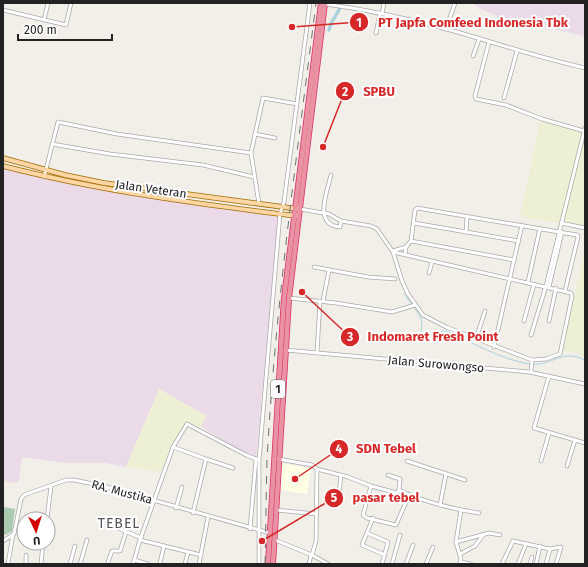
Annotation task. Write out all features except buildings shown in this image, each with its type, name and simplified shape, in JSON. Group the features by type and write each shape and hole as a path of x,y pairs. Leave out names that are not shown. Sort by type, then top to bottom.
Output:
{"highway":[{"name":"1","path":"273,564 284,298 298,209 324,3"},
{"name":"1","path":"268,564 297,216"}],"main road":[{"name":"Jalan Veteran","path":"3,158 45,170 104,183 298,209"},
{"name":"Jalan Veteran","path":"3,166 44,177 102,189 205,205 297,216"},
{"path":"205,205 207,197"}],"street":[{"path":"45,18 48,3"},
{"path":"3,10 66,23 71,3"},
{"path":"250,529 280,214 297,104 310,3"},
{"path":"324,3 446,29 517,51 585,68"},
{"path":"376,33 384,3"},
{"path":"446,29 455,3"},
{"path":"473,56 479,39"},
{"path":"489,42 475,96 476,99 506,105 542,119 585,131 561,223 561,232 548,286 530,335"},
{"path":"504,98 517,51"},
{"path":"259,204 251,153 263,98 297,104"},
{"path":"44,177 58,122 117,134 251,153"},
{"path":"255,134 275,138"},
{"path":"52,144 110,154 203,165 254,177"},
{"path":"331,175 325,215 331,224 341,223 371,226 377,229 393,252 402,281 414,306 428,319 532,363 560,354 572,295 565,291 548,286 432,262 393,252"},
{"path":"393,252 406,247 411,241 415,210 417,208 561,232 578,237 565,291"},
{"path":"298,209 325,215 341,223"},
{"path":"466,232 467,217"},
{"path":"414,223 519,241"},
{"path":"561,223 585,228"},
{"path":"494,346 522,225"},
{"path":"528,282 540,228"},
{"path":"411,241 514,260"},
{"path":"405,254 406,247"},
{"path":"429,273 432,262"},
{"path":"314,267 368,277 395,279"},
{"path":"318,353 321,301 328,270"},
{"path":"524,321 534,284"},
{"path":"549,321 556,288"},
{"path":"289,298 321,301 392,312 414,306"},
{"path":"476,339 485,311"},
{"name":"Jalan Surowongso","path":"286,350 531,372 585,384"},
{"path":"531,372 532,363"},
{"path":"549,376 533,425 535,429 585,443"},
{"path":"148,564 134,562 140,539 155,501 173,447 188,423 257,460"},
{"path":"541,461 549,433"},
{"path":"567,466 575,440"},
{"path":"173,447 233,468"},
{"path":"277,458 312,465 316,469 341,475 371,486 397,493 401,480 388,475"},
{"path":"193,513 206,459"},
{"path":"257,460 259,564"},
{"path":"407,461 465,480"},
{"path":"309,564 316,541 316,469"},
{"path":"440,505 446,474"},
{"path":"338,506 341,475"},
{"name":"RA. Mustika","path":"14,534 22,498 66,480 74,480 103,486 259,532 270,533"},
{"path":"48,511 51,486"},
{"path":"371,486 363,515 366,518 373,518 396,525 409,495"},
{"path":"176,508 182,487"},
{"path":"399,490 409,495 440,505 479,513"},
{"path":"276,510 316,514"},
{"path":"461,510 456,542 461,563 471,564"},
{"path":"199,564 208,517"},
{"path":"373,518 362,545 385,556 392,562 400,535"},
{"path":"118,528 140,539 201,555"},
{"path":"108,562 112,551 119,552 126,532"},
{"path":"367,533 388,542 382,564"},
{"path":"456,542 491,533 500,535"},
{"path":"3,541 14,534"},
{"path":"8,564 14,534"},
{"path":"460,554 475,546 483,535"},
{"path":"80,564 87,540"},
{"path":"275,540 312,555 328,564"},
{"path":"502,564 511,542 550,549 562,547 556,564"},
{"path":"518,564 526,544"},
{"path":"406,564 413,545"},
{"path":"70,564 74,546"},
{"path":"160,563 164,546"},
{"path":"536,564 540,546"},
{"path":"426,564 433,547"},
{"path":"546,564 550,549"},
{"path":"41,564 42,551"},
{"path":"185,564 188,552"},
{"path":"26,555 26,564"},
{"path":"530,564 532,558"}],"shaded area":[{"path":"472,3 585,3 585,36 501,18"},
{"path":"540,122 561,125 585,134 585,227 520,217"},
{"path":"3,166 102,189 280,214 256,457 242,452 200,426 206,416 159,389 126,467 105,463 64,463 22,457 19,481 16,483 3,481"},
{"path":"585,249 585,357 575,352 562,351"},
{"path":"159,389 207,416 199,429 188,423 173,447 164,472 126,467"},
{"path":"282,463 311,469 307,494 280,490"},
{"path":"3,507 15,509 12,531 6,535 3,534"}],"waterway":[{"path":"329,30 341,3"},
{"path":"404,294 412,305"},
{"path":"414,307 422,320 421,334 426,338 442,331 446,331 498,355 529,364 544,363 569,356 585,360"}],"railway":[{"path":"265,564 267,461 275,346 287,232 316,3"}],"place":[{"name":"PT Japfa Comfeed Indonesia Tbk","path":"292,27"},
{"name":"SPBU","path":"323,147"},
{"name":"Indomaret Fresh Point","path":"302,292"},
{"name":"SDN Tebel","path":"295,479"},
{"name":"pasar tebel","path":"262,541"}],"district":[{"name":"TEBEL","path":"119,523"}]}
